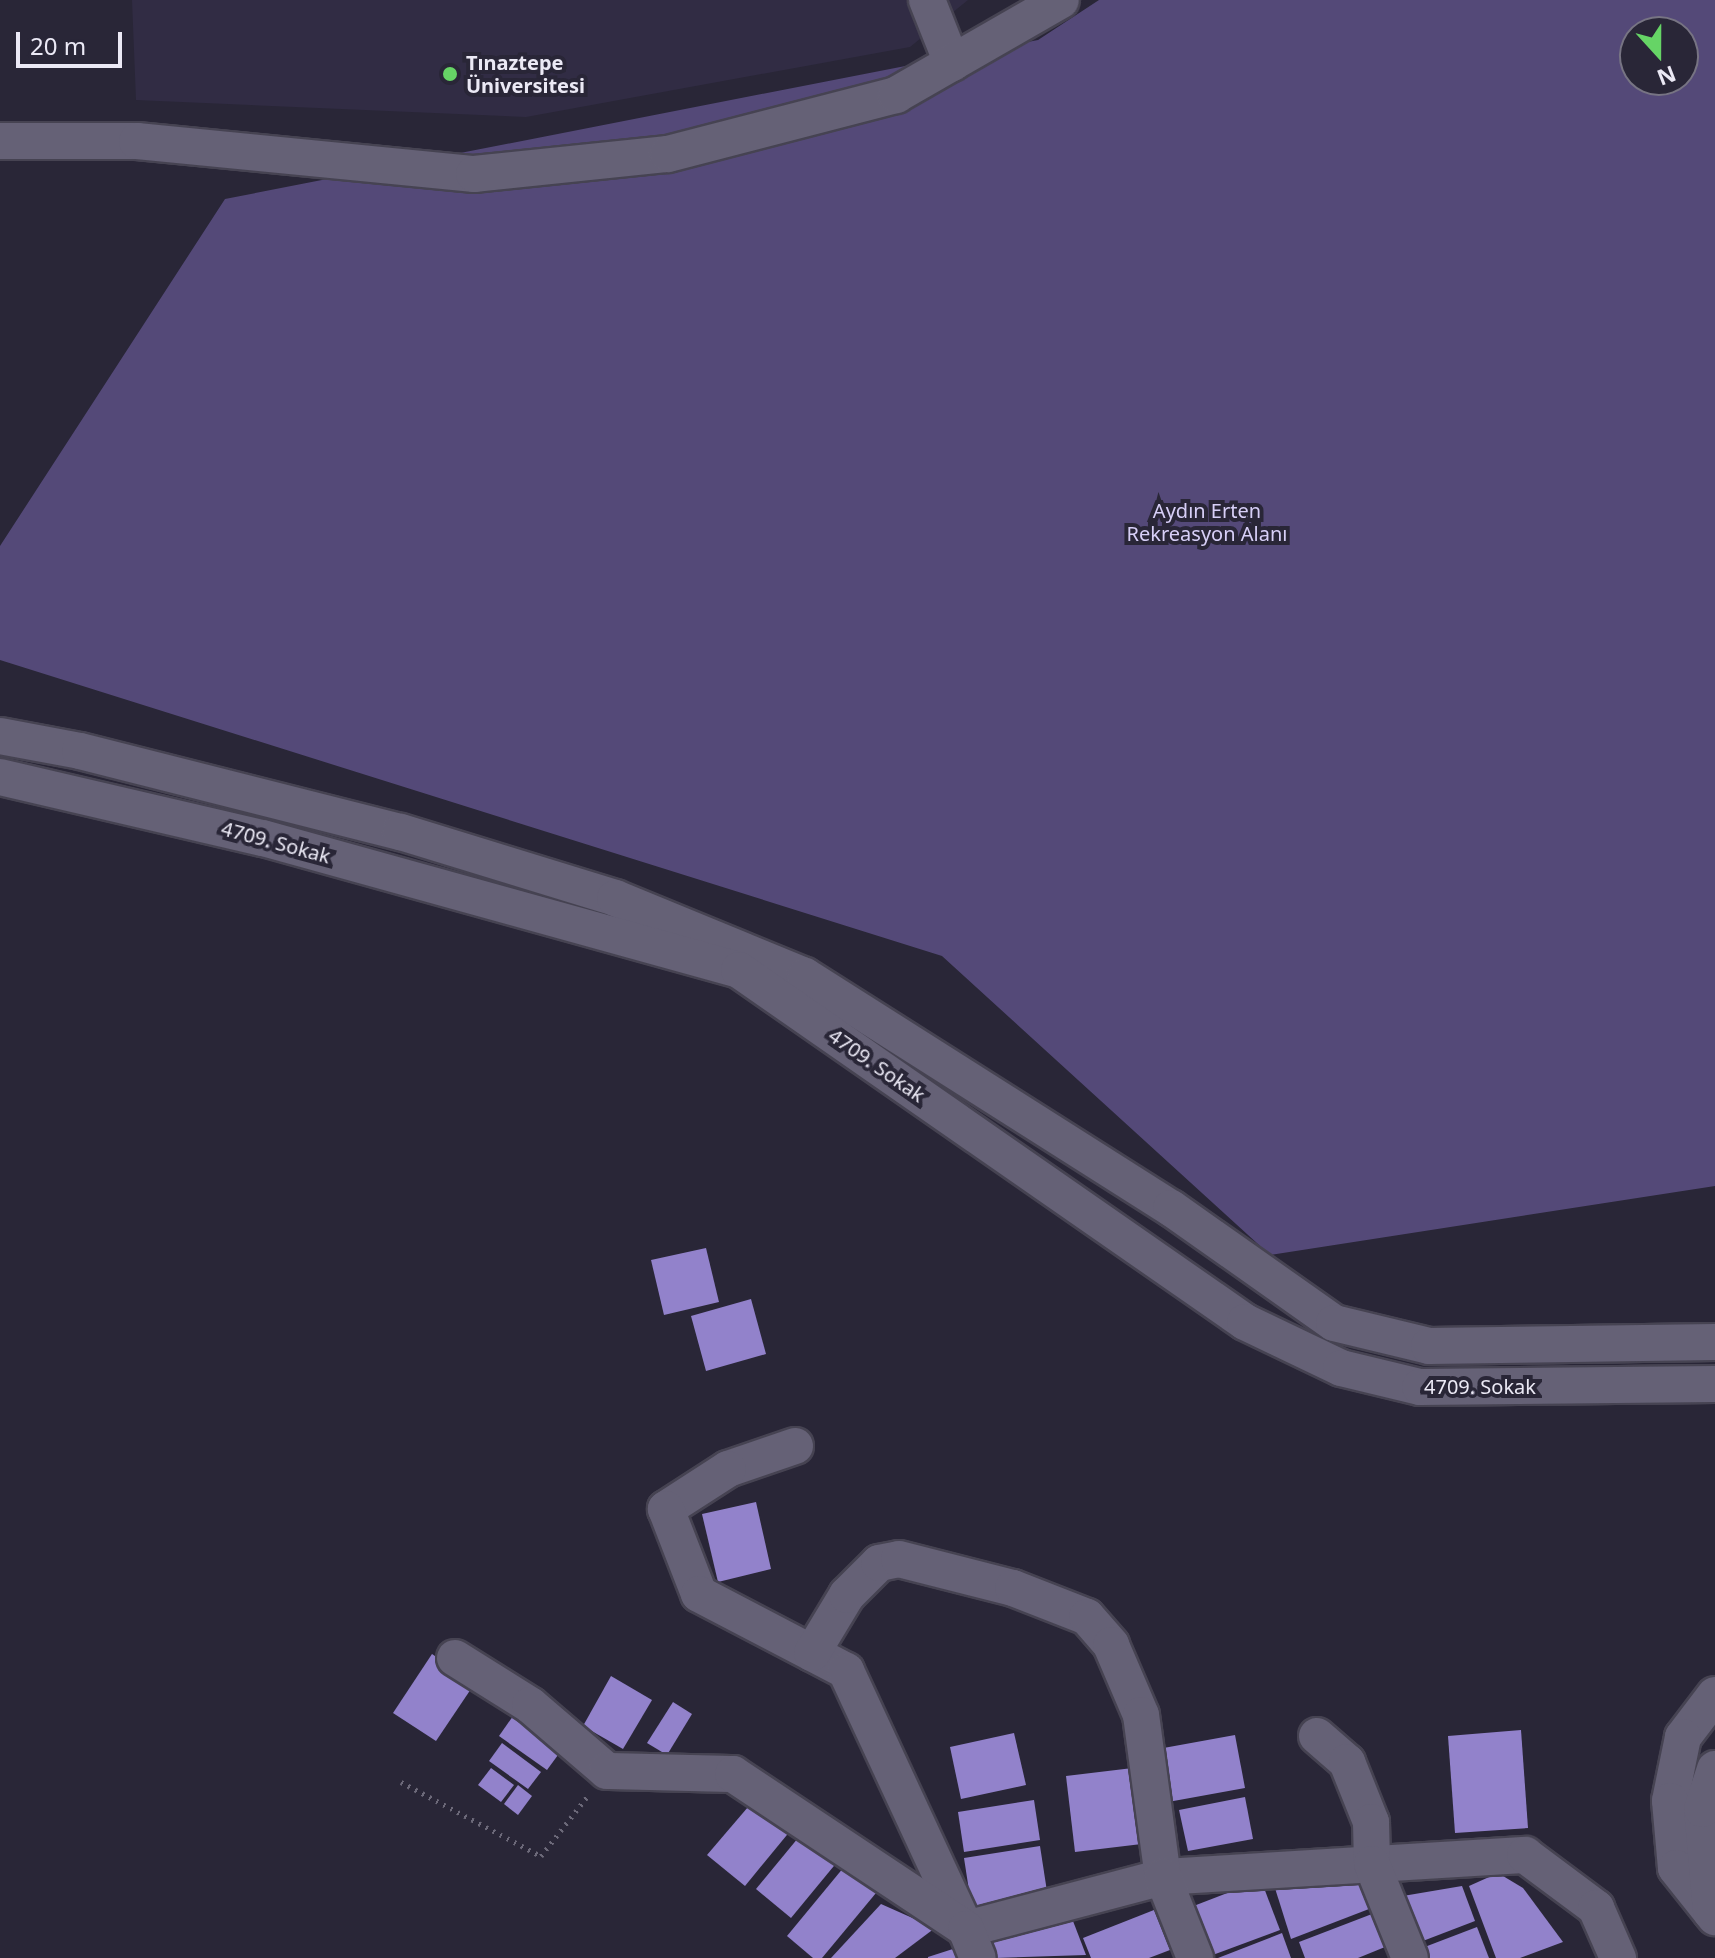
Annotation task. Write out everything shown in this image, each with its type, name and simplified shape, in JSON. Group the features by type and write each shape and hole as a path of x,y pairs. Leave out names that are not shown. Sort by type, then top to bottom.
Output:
{"street":[{"path":"927,0 952,63"},
{"path":"0,141 137,141 474,174 668,154 896,95 1061,0"},
{"name":"4709. Sokak","path":"0,736 80,751 401,832 615,898 805,976 1171,1208 1334,1323 1429,1346 1715,1342"},
{"name":"4709. Sokak","path":"0,777 263,838 739,970 1245,1322 1341,1368 1420,1387 1715,1384"},
{"path":"795,1446 728,1469 666,1509 699,1594 846,1671 972,1944"},
{"path":"812,1653 847,1595 879,1563 899,1559 1013,1588 1087,1617 1111,1645 1141,1715 1163,1877 1195,1958"},
{"path":"455,1658 530,1705 607,1771 733,1774 972,1944"},
{"path":"1713,1914 1676,1868 1670,1801 1683,1737 1715,1695"},
{"path":"1317,1736 1347,1762 1371,1822 1372,1864 1410,1958"},
{"path":"1713,1914 1702,1809 1715,1769"},
{"path":"972,1944 1163,1877 1525,1855 1596,1908 1618,1958"}],"path":[{"path":"401,1782 541,1856 607,1771"}],"shaded area":[{"name":"Tınaztepe Üniversitesi","path":"132,0 968,0 910,47 526,117 136,100"}],"green space":[{"name":"Aydın Erten Rekreasyon Alanı","path":"1099,0 1715,0 1715,1186 1270,1255 942,956 0,660 0,546 225,199 1038,40"}],"building":[{"path":"706,1248 719,1302 664,1315 651,1260"},
{"path":"751,1299 766,1354 706,1371 691,1316"},
{"path":"756,1502 771,1569 718,1582 702,1514"},
{"path":"432,1654 475,1683 436,1741 393,1713"},
{"path":"611,1676 652,1700 623,1749 583,1726"},
{"path":"673,1702 692,1714 667,1755 647,1743"},
{"path":"518,1709 566,1744 547,1770 499,1736"},
{"path":"1521,1730 1528,1828 1455,1833 1448,1736"},
{"path":"1014,1733 1026,1785 961,1799 950,1747"},
{"path":"1235,1735 1245,1788 1168,1802 1158,1749"},
{"path":"502,1743 541,1772 528,1789 489,1761"},
{"path":"1141,1767 1150,1843 1075,1852 1066,1776"},
{"path":"491,1768 514,1785 501,1802 478,1785"},
{"path":"518,1785 532,1796 518,1815 504,1804"},
{"path":"1245,1797 1253,1839 1188,1851 1179,1810"},
{"path":"754,1800 791,1830 745,1886 707,1855"},
{"path":"1034,1800 1040,1840 964,1852 958,1812"},
{"path":"803,1832 838,1861 791,1918 756,1889"},
{"path":"1040,1846 1048,1898 972,1910 964,1858"},
{"path":"844,1867 876,1893 822,1958 813,1958 787,1936"},
{"path":"1498,1873 1523,1888 1563,1942 1520,1958 1496,1958 1469,1886"},
{"path":"1358,1878 1369,1909 1291,1939 1274,1885"},
{"path":"1261,1880 1280,1930 1210,1956 1191,1907"},
{"path":"1462,1886 1475,1921 1415,1944 1397,1897"},
{"path":"881,1904 935,1928 895,1958 831,1958"},
{"path":"1154,1910 1170,1950 1149,1958 1091,1958 1083,1938"},
{"path":"1372,1914 1385,1947 1358,1958 1305,1958 1299,1942"},
{"path":"1073,1921 1086,1955 995,1958 992,1940"},
{"path":"1477,1927 1489,1958 1426,1958 1422,1948"},
{"path":"1282,1933 1291,1958 1218,1958"},
{"path":"956,1948 960,1958 928,1958 928,1957"}],"place":[{"name":"Tınaztepe Üniversitesi","path":"450,74"}]}
